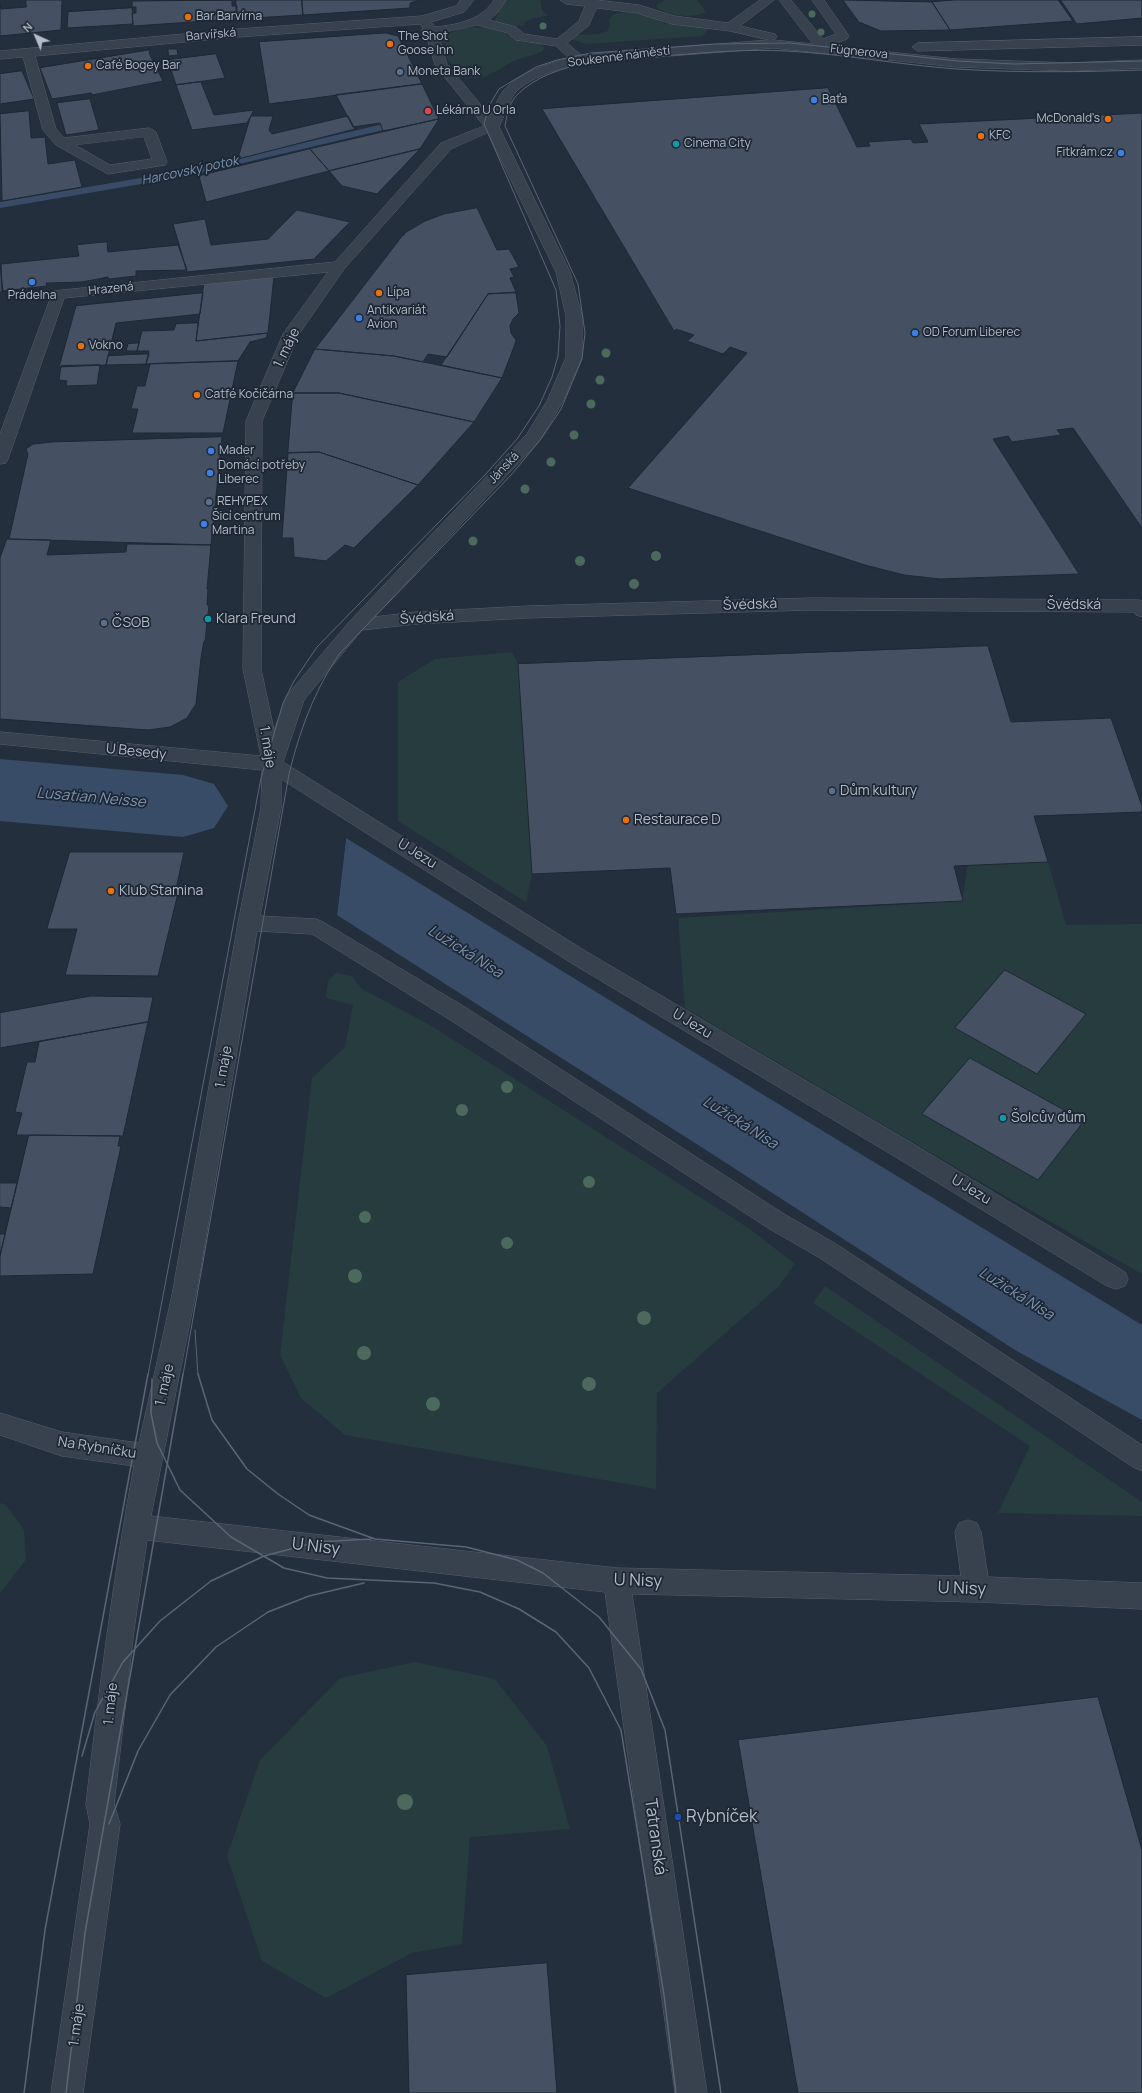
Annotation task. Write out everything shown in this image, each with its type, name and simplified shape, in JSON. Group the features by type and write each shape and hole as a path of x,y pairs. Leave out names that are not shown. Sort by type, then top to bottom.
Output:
{"street":[{"path":"468,0 460,8 423,20 431,31 441,65 492,127"},
{"path":"404,30 431,31 456,27 488,15 500,0"},
{"path":"566,0 592,5 639,9 672,20 730,27 821,47 843,36 818,0"},
{"path":"639,9 653,0"},
{"path":"730,27 768,0"},
{"path":"785,0 821,47"},
{"path":"560,43 567,35 584,22 592,5"},
{"name":"Barvířská","path":"0,55 238,33 423,20"},
{"path":"475,20 512,30 520,37 560,43 578,59"},
{"name":"Fügnerova","path":"821,47 1142,40"},
{"name":"Soukenné náměstí","path":"492,127 509,92 520,82 554,66 578,59 741,45 773,44 821,47"},
{"name":"Fügnerova","path":"821,47 957,63 1071,68 1142,64"},
{"path":"28,52 50,130 61,142 108,170 160,162 149,132 61,142"},
{"name":"1. máje","path":"67,2093 105,1824 100,1804 114,1680 137,1527 149,1456 177,1330 248,923 271,808 272,764 252,669 254,421 291,334 339,266 446,146 492,127"},
{"name":"Jánská","path":"272,764 295,698 356,625 534,437 555,401 574,357 574,316 563,272 492,127"},
{"name":"Hrazená","path":"0,459 9,430 40,349 58,294 339,266"},
{"name":"Švédská","path":"356,625 416,618 528,612 812,604 1139,606 1142,611"},
{"name":"U Besedy","path":"0,738 272,764"},
{"name":"U Jezu","path":"272,764 580,958 907,1152 1116,1279"},
{"path":"248,923 316,927 460,1015 776,1221 828,1251 1142,1459"},
{"name":"Na Rybníčku","path":"0,1424 62,1444 149,1456"},
{"name":"U Nisy","path":"137,1527 617,1581 976,1589 1142,1596"},
{"path":"968,1532 976,1589"},
{"name":"Tatranská","path":"617,1581 692,2093"}],"green space":[{"path":"505,0 540,0 542,10 548,16 527,20 523,26 496,24 495,20"},
{"path":"666,0 697,0 706,12 681,16 668,13 657,8 658,4"},
{"path":"626,12 655,17 663,23 701,25 708,30 702,36 587,44 570,39 571,35 598,34 608,31 610,26 609,19 614,14"},
{"path":"484,27 505,33 521,42 541,44 544,47 543,51 514,61 487,76 477,78 460,77 445,55 446,46 439,38 462,28"},
{"path":"512,652 518,664 532,874 526,902 398,821 398,682 435,659"},
{"path":"1048,862 1066,925 1142,924 1142,1274 979,1181 685,1008 678,918 962,901 968,865"},
{"path":"336,973 352,976 362,989 430,1025 750,1229 795,1264 779,1286 657,1393 656,1489 345,1435 301,1398 280,1355 312,1078 345,1047 353,1005 326,998 328,981"},
{"path":"825,1286 1142,1502 1142,1516 998,1513 1030,1446 813,1303"},
{"path":"0,1503 6,1505 24,1530 26,1560 0,1593"},
{"path":"415,1662 495,1679 547,1746 570,1829 470,1837 462,1944 412,1953 326,1998 262,1961 227,1856 260,1760 340,1678"}],"water":[{"name":"Lužická Nisa","path":"346,838 762,1094 1142,1325 1142,1420 1015,1350 706,1150 337,915"}],"pier":[{"path":"344,837 346,838 337,915 335,914"}],"building":[{"path":"26,0 62,0 61,30 0,36 0,3 1,9 26,7"},
{"path":"232,0 232,6 237,6 237,19 133,26 132,13 136,13 136,7 132,7 132,1"},
{"path":"236,0 302,0 303,15 237,19"},
{"path":"302,0 420,0 410,3 410,8 303,15"},
{"path":"843,0 932,2 950,30 881,31 859,22"},
{"path":"955,0 1058,0 1073,21 950,30 932,2"},
{"path":"1061,0 1142,0 1142,18 1077,24"},
{"path":"132,8 133,24 67,28 68,12"},
{"path":"386,33 398,36 422,84 269,104 259,42"},
{"path":"168,49 177,49 178,55 169,56"},
{"path":"150,50 149,53 163,81 92,95 91,93 52,99 40,68"},
{"path":"216,54 225,78 176,85 168,60"},
{"path":"22,71 34,99 0,104 0,74"},
{"path":"201,82 214,115 254,110 247,123 192,130 176,85"},
{"path":"422,84 439,119 383,131 380,123 353,127 336,95"},
{"name":"OD Forum Liberec","path":"828,88 857,147 870,146 868,142 911,139 913,143 928,142 919,124 1142,113 1142,528 1073,428 1057,430 1061,435 1012,442 1008,436 993,439 1079,574 940,579 904,575 865,565 628,488 747,353 730,347 723,354 687,341 694,335 676,329 674,331 542,109"},
{"path":"90,99 99,130 66,135 57,103"},
{"path":"29,111 31,138 45,137 48,164 75,160 82,187 2,201 0,114"},
{"path":"251,116 273,116 269,130 272,134 348,116 355,129 238,159"},
{"path":"439,119 420,149 329,171 310,149"},
{"path":"310,149 329,171 206,202 199,176"},
{"path":"420,149 377,194 342,186 329,171"},
{"path":"477,208 497,250 509,249 519,267 510,269 514,277 510,278 516,292 488,294 447,357 428,354 423,362 394,356 315,349 405,234 403,234 425,221 444,214"},
{"path":"297,210 350,222 314,259 187,272 173,224 205,219 211,245 268,239"},
{"path":"107,242 108,252 178,245 187,270 136,271 136,276 109,279 108,277 82,282 46,283 47,286 2,291 1,264 79,256 77,245"},
{"path":"0,263 3,292 0,292"},
{"path":"274,276 268,333 196,341 204,282"},
{"path":"203,293 200,314 116,323 106,365 59,367 76,306"},
{"path":"516,293 519,313 513,319 510,326 511,333 516,340 502,378 441,365 488,294"},
{"path":"198,323 196,341 268,333 266,338 250,342 238,361 146,364 149,351 137,351 142,331 174,330 176,324"},
{"path":"139,343 137,351 126,351 128,344"},
{"path":"315,349 394,356 502,378 474,422 339,393 293,393"},
{"path":"149,354 146,364 106,365 108,356"},
{"path":"238,361 223,433 132,433 138,409 131,409 137,386 145,386 150,364"},
{"path":"100,365 97,385 66,386 67,381 59,380 61,366"},
{"path":"293,393 339,393 474,422 418,485 319,452 288,453"},
{"path":"222,437 211,545 9,539 28,454 26,449 33,444 52,442"},
{"path":"319,452 418,485 354,548 345,545 326,561 294,557 293,538 282,538 288,453"},
{"name":"ČSOB","path":"7,539 51,540 47,555 126,552 127,544 211,545 207,589 207,605 209,605 205,641 201,658 196,704 187,718 170,727 148,730 0,719 0,558"},
{"name":"Dům kultury","path":"988,646 1011,722 1111,718 1142,806 1142,812 1034,816 1048,862 954,866 963,901 676,914 670,868 532,874 518,664"},
{"path":"70,852 184,852 176,889 179,889 158,976 65,975 77,929 47,929"},
{"path":"1005,970 1086,1014 1037,1074 955,1028"},
{"path":"91,996 153,997 148,1022 0,1048 0,1013"},
{"path":"148,1022 123,1136 16,1135 22,1113 15,1112 27,1062 35,1062 39,1042"},
{"name":"Šolcův dům","path":"970,1058 1084,1121 1038,1180 922,1114"},
{"path":"29,1135 120,1136 118,1146 121,1146 93,1274 0,1276 0,1256"},
{"path":"0,1183 17,1183 11,1208 0,1207"},
{"path":"0,1234 5,1234 0,1256"},
{"path":"1098,1697 1142,1850 1142,2093 798,2093 738,1740"},
{"path":"547,1963 557,2093 409,2093 406,1975"}],"waterway":[{"name":"Harcovský potok","path":"0,205 188,173 379,128"},
{"name":"Lusatian Neisse","path":"0,790 183,806"}],"tram line":[{"path":"148,1375 261,778 283,703 294,681 317,647 484,476 517,439 539,406 552,377 558,356 560,326 556,290 484,124 489,106 499,89 536,67 557,60 591,53 715,44 790,43 958,61 1014,64 1142,61"},
{"path":"183,1375 289,774 303,726 315,696 340,653 512,474 541,439 561,409 582,359 585,333 578,284 505,126 509,109 514,98 532,83 550,74 570,67 592,62 636,57 732,51 773,50 808,52 957,69 1050,72 1142,70"},
{"path":"195,1330 198,1375"},
{"path":"24,2093 45,1930 148,1374"},
{"path":"167,1464 183,1374"},
{"path":"198,1374 212,1420 247,1469 278,1494 309,1515 375,1539 466,1547 517,1560 543,1573 599,1617 641,1669 665,1730 721,2093"},
{"path":"152,1379 151,1413 157,1443 167,1464"},
{"path":"135,1649 167,1464"},
{"path":"167,1464 180,1490 231,1537 264,1556"},
{"path":"264,1556 317,1542 371,1539"},
{"path":"135,1649 160,1621 211,1581 264,1556"},
{"path":"264,1556 284,1568 327,1578 434,1583 480,1592 519,1609 556,1632 589,1668 621,1730 664,1995 676,2093"},
{"path":"109,1824 138,1751 170,1695 216,1647 268,1612 309,1596 364,1583"},
{"path":"66,2093 85,1933 135,1649"},
{"path":"82,1756 95,1712 123,1662 135,1649"}],"place":[{"name":"Bar Barvírna","path":"188,17"},
{"name":"The Shot Goose Inn","path":"390,44"},
{"name":"Café Bogey Bar","path":"88,66"},
{"name":"Moneta Bank","path":"400,72"},
{"name":"Baťa","path":"814,100"},
{"name":"Lékárna U Orla","path":"428,111"},
{"name":"McDonald's","path":"1108,119"},
{"name":"KFC","path":"981,136"},
{"name":"Cinema City","path":"676,144"},
{"name":"Fitkrám.cz","path":"1121,153"},
{"name":"Prádelna","path":"32,282"},
{"name":"Lípa","path":"379,293"},
{"name":"Antikvariát Avion","path":"359,318"},
{"name":"OD Forum Liberec","path":"915,333"},
{"name":"Vokno","path":"81,346"},
{"name":"Catfé Kočičárna","path":"197,395"},
{"name":"Mader","path":"211,451"},
{"name":"Domácí potřeby Liberec","path":"210,473"},
{"name":"REHYPEX","path":"209,502"},
{"name":"Šicí centrum Martina","path":"204,524"},
{"name":"Klara Freund","path":"208,619"},
{"name":"ČSOB","path":"104,623"},
{"name":"Dům kultury","path":"832,791"},
{"name":"Restaurace D","path":"626,820"},
{"name":"Klub Stamina","path":"111,891"},
{"name":"Šolcův dům","path":"1003,1118"},
{"name":"Rybníček","path":"678,1817"}]}
